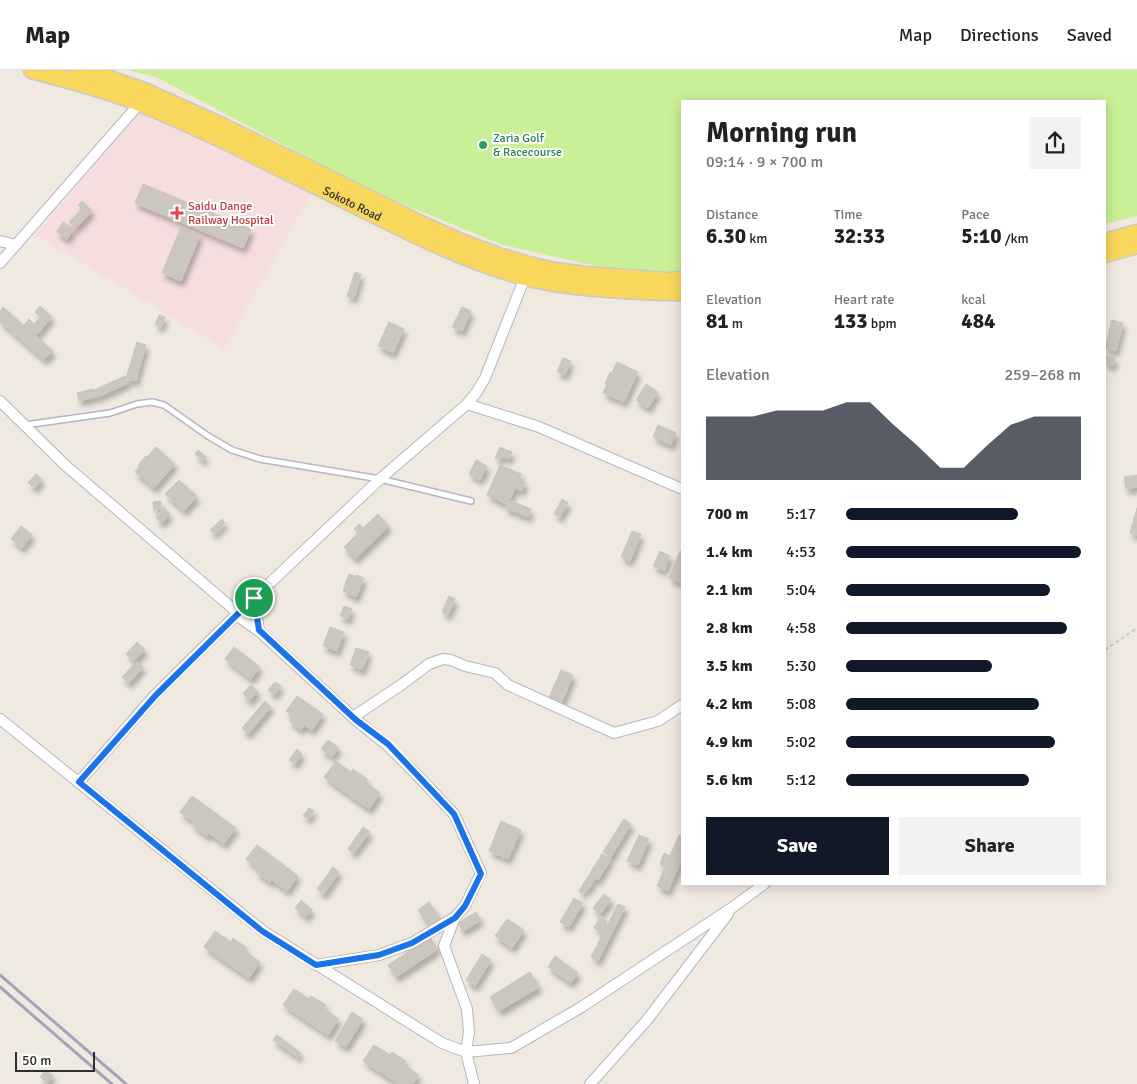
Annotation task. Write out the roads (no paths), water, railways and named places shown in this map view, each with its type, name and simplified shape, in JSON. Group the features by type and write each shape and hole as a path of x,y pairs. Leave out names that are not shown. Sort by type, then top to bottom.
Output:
{"main road":[{"name":"Sokoto Road","path":"32,70 100,89 140,103 217,137 420,237 494,268 525,277 583,288 666,293 681,292"},
{"name":"Sokoto Road","path":"78,70 144,91 222,126 425,226 498,256 538,267 586,275 668,281 681,280"},
{"path":"1106,242 1137,233"},
{"path":"1106,254 1137,245"}],"street":[{"path":"0,263 140,103"},
{"path":"0,241 16,245"},
{"path":"79,782 156,695 237,614 380,479 467,404 485,378 525,277"},
{"path":"0,401 65,465 237,614 259,630 353,717 388,744 454,814 481,874 465,906 455,918 444,946 467,1009 470,1032 466,1052 474,1084"},
{"path":"467,404 538,427 681,489"},
{"path":"254,598 259,630"},
{"path":"353,717 429,664 444,659 495,673 508,685 614,733 658,721 681,706"},
{"path":"0,719 262,931 442,1043 466,1052 511,1048 580,1008 733,907 763,885"},
{"path":"590,1084 647,1020 733,907"},
{"path":"316,965 379,955 412,943 455,918"}],"lane":[{"path":"24,425 110,413 137,404 152,402 164,405 208,436 232,450 260,459 380,479 471,501"}],"railway":[{"path":"0,975 126,1084"},
{"path":"0,987 112,1084"}],"place":[{"name":"Zaria Golf & Racecourse","path":"483,145"},
{"name":"Saidu Dange Railway Hospital","path":"177,213"}]}
